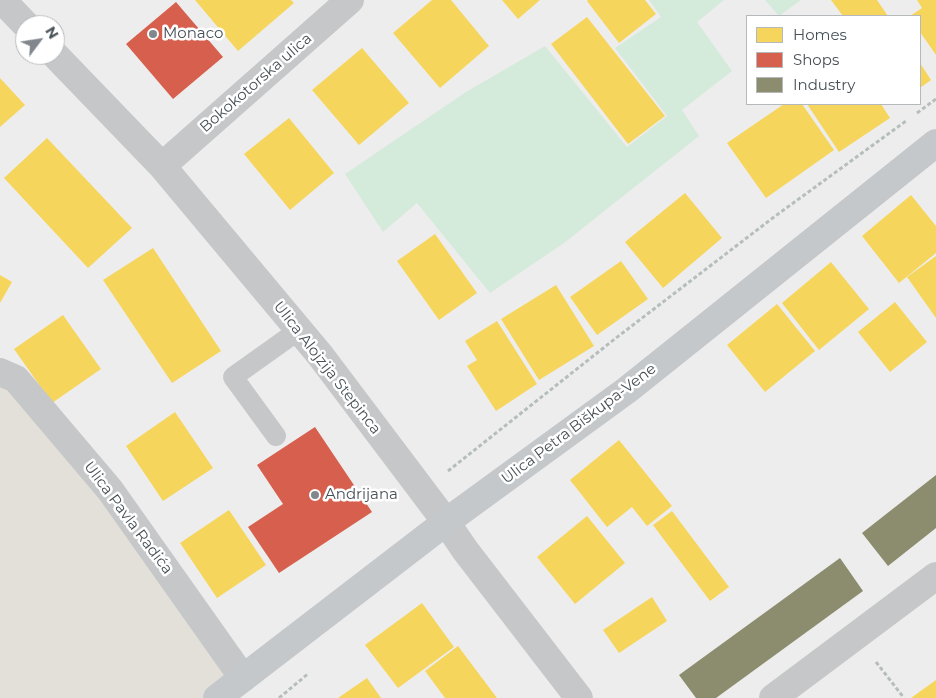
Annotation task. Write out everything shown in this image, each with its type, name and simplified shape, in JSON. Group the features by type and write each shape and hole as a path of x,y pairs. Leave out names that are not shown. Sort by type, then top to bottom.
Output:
{"main road":[{"name":"Ulica Petra Biškupa-Vene","path":"216,698 446,522 627,390 936,142"}],"street":[{"path":"2,0 16,15"},
{"name":"Bokokotorska ulica","path":"162,166 350,0"},
{"name":"Ulica Alojzija Stepinca","path":"65,65 162,166 320,355 465,550 579,698"},
{"name":"Ulica Pavla Radića","path":"0,372 16,379 110,490 243,678"},
{"path":"773,698 936,576"}],"lane":[{"path":"276,436 234,377 299,330"}],"path":[{"path":"446,473 608,344 774,218 936,99"},
{"path":"856,636 904,698"}],"shaded area":[{"path":"0,372 243,678 217,698 0,698"}],"green space":[{"path":"649,0 724,0 697,22 732,71 682,110 699,136 564,243 490,293 417,203 383,232 345,174 466,92 545,46 627,147 667,116 615,48 661,17"},
{"path":"765,0 801,0 780,15 778,15"}],"building: Homes":[{"path":"195,0 291,0 294,3 238,51"},
{"path":"432,0 451,0 489,46 440,88 393,33"},
{"path":"502,0 540,0 518,19"},
{"path":"588,0 645,0 656,14 619,43"},
{"path":"831,0 877,0 887,15 842,15"},
{"path":"917,0 936,0 936,55 921,33 921,15 912,15 922,8"},
{"path":"587,17 665,116 628,144 551,44"},
{"path":"362,48 409,103 359,145 312,90"},
{"path":"921,65 931,80 921,87"},
{"path":"0,78 25,105 0,127"},
{"path":"783,105 803,105 834,150 766,198 727,143"},
{"path":"808,105 882,105 890,118 839,152"},
{"path":"289,118 334,173 290,210 244,154"},
{"path":"47,138 132,228 88,268 4,178"},
{"path":"685,193 722,238 663,288 625,242"},
{"path":"911,195 936,226 936,253 899,283 862,236"},
{"path":"435,234 477,293 439,320 397,261"},
{"path":"153,248 221,351 172,383 103,280"},
{"path":"936,256 936,318 907,277"},
{"path":"621,261 648,299 597,335 570,297"},
{"path":"831,262 869,309 819,350 782,303"},
{"path":"0,275 12,282 0,303"},
{"path":"556,285 594,346 539,380 501,319"},
{"path":"895,302 927,342 890,372 858,332"},
{"path":"777,304 815,351 765,392 727,345"},
{"path":"63,315 101,369 52,403 14,349"},
{"path":"497,321 537,384 496,411 467,366 477,360 465,341"},
{"path":"175,412 213,468 163,501 126,446"},
{"path":"619,440 672,506 647,526 632,507 607,527 570,480"},
{"path":"229,510 266,565 217,598 180,543"},
{"path":"672,511 729,587 710,601 653,525"},
{"path":"587,516 625,563 575,604 537,557"},
{"path":"652,597 667,621 619,653 603,630"},
{"path":"422,603 454,647 398,688 365,645"},
{"path":"458,646 497,698 445,698 425,671"},
{"path":"367,678 381,698 338,698"},
{"path":"936,680 936,698 911,698"}],"building: Shops":[{"path":"176,2 223,57 173,99 126,44"},
{"path":"315,427 372,512 279,573 248,527 283,504 257,465"}],"building: Industry":[{"path":"936,475 936,528 888,566 862,533"},
{"path":"840,558 863,591 716,698 696,698 679,675"}],"place":[{"name":"Monaco","path":"153,34"},
{"name":"Andrijana","path":"315,495"}]}
